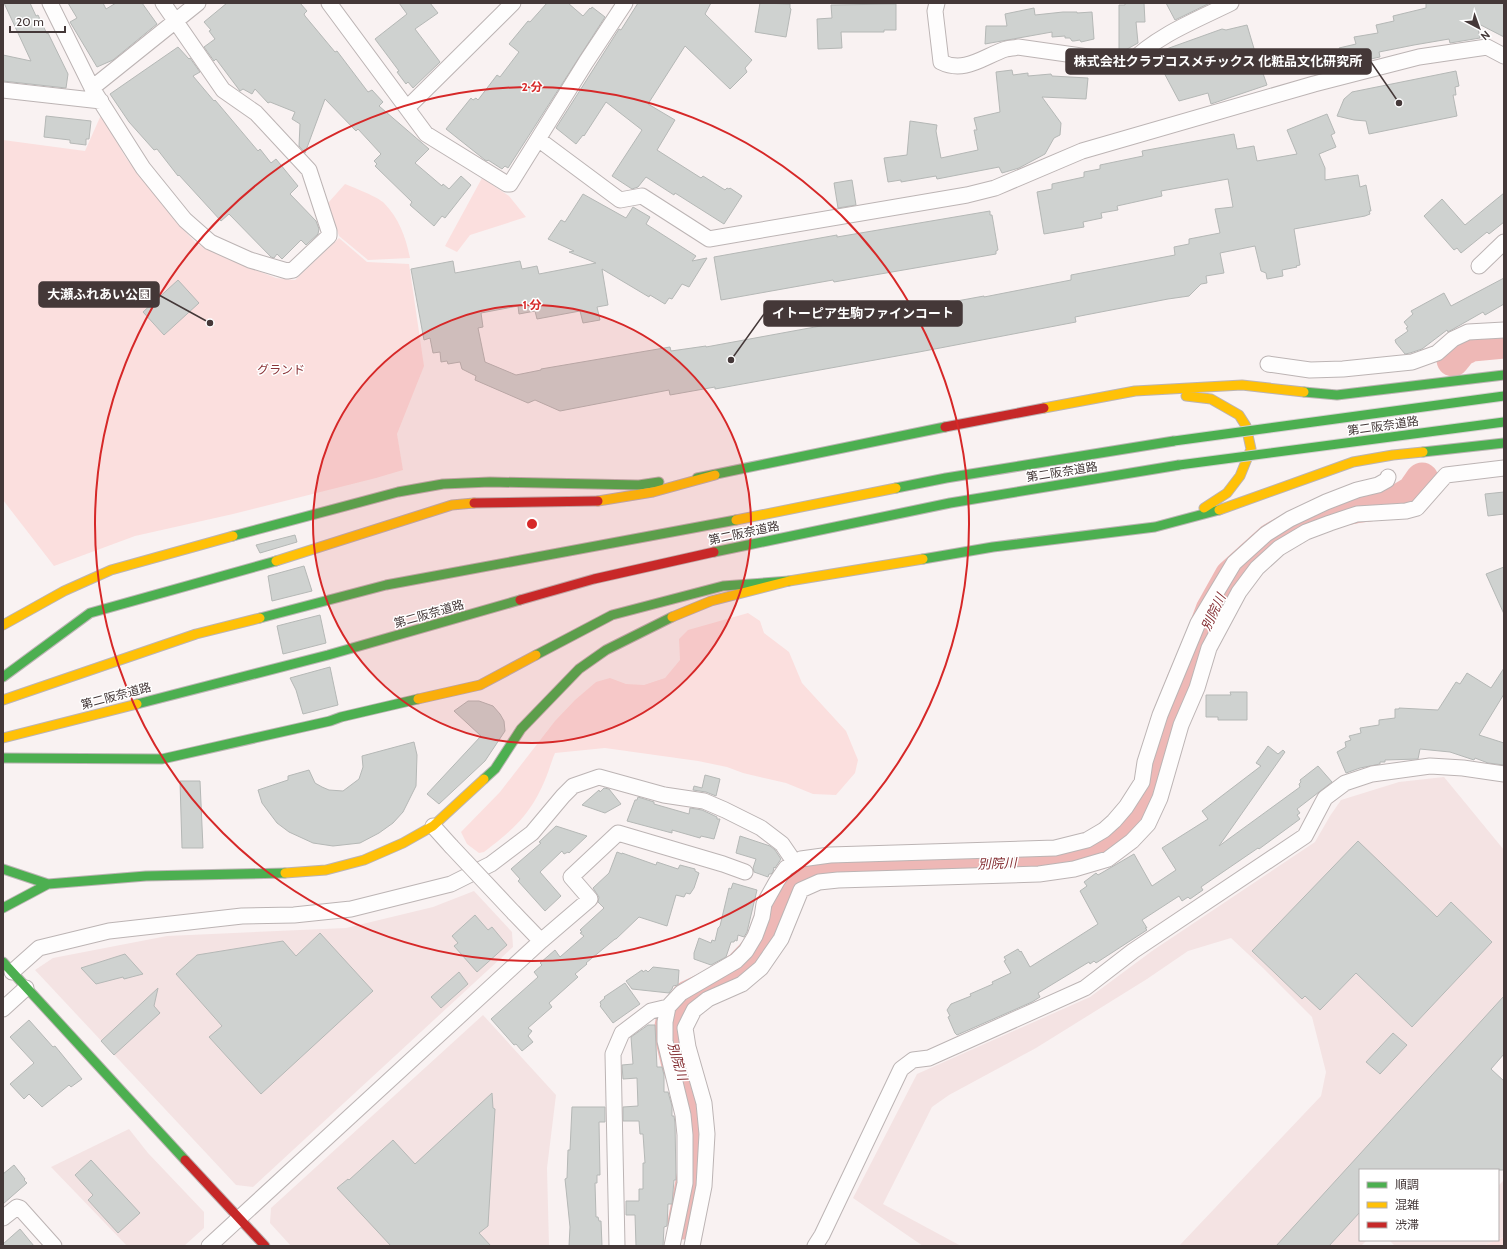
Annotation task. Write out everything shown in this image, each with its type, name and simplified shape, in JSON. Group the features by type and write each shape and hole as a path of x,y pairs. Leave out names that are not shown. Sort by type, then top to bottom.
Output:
{"main road":[{"path":"3,677 90,613 266,564 452,505 489,502 600,501 653,492 715,475 922,432 1135,391 1242,385 1337,395 1504,375"},
{"path":"1135,391 1211,399 1239,415 1246,426 1251,449 1240,476 1227,493 1189,518"},
{"name":"第二阪奈道路","path":"3,700 196,634 386,584 714,525 946,478 1174,441 1504,396"},
{"name":"第二阪奈道路","path":"3,738 328,655 602,578 736,547 950,503 1179,466 1504,422"},
{"path":"3,758 162,759 330,721 341,716 480,685 612,616 723,586 789,580 993,547 1155,527 1228,508 1314,474 1353,462 1393,455 1504,443"},
{"path":"3,625 42,601 107,570 398,492 443,484 490,482 639,485 715,475"},
{"path":"3,869 48,884 146,876 278,874 326,870 364,860 403,843 433,826 495,769 521,729 579,669 606,650 658,623 711,601 789,580"},
{"path":"3,908 48,884"},
{"path":"8,967 265,1246"}],"street":[{"path":"50,3 92,88 143,168 186,220 210,242 250,260 287,271 293,270 329,236 329,231 309,170 256,113 223,90 163,3"},
{"path":"92,88 198,3"},
{"path":"329,3 408,107 426,134 507,184 510,184 586,62 625,3"},
{"path":"408,107 514,3"},
{"path":"937,3 935,11 941,62 948,66 958,67 982,61 1005,50 1018,47 1130,63 1140,52 1161,38 1231,3"},
{"path":"538,139 620,200 642,196 709,239 967,195 995,188 1082,151 1314,84 1419,57 1487,47 1504,56"},
{"path":"3,90 101,101"},
{"path":"1479,266 1504,242"},
{"path":"1268,364 1310,370 1343,369 1412,362 1437,353 1453,339 1468,332 1504,330"},
{"path":"692,1246 704,1186 707,1134 704,1103 688,1047 685,1028 694,1010 708,999 742,984 760,968 781,939 801,890 819,882 838,880 1039,874 1074,870 1108,859 1132,841 1148,824 1160,798 1181,726 1197,688 1209,648 1239,592 1257,568 1279,548 1306,532 1357,514 1406,511 1417,508 1446,475 1504,468"},
{"path":"672,1246 685,1183 685,1141 684,1115 665,1041 665,1022 668,1007 681,993 736,961 746,951 755,936 762,917 764,904 786,868 801,859 830,855 1055,848 1087,840 1104,830 1126,807 1142,782 1145,762 1160,715 1198,623 1234,563 1266,534 1290,519 1326,502 1357,490 1378,485 1387,480 1388,477"},
{"path":"815,1246 822,1235 901,1069 914,1060 929,1058 1085,988 1133,951 1182,917 1305,836 1325,798 1345,783 1372,774 1430,766 1463,768 1504,774"},
{"path":"8,967 39,948 109,931 242,916 294,915 350,909 451,884 491,864 532,833 573,786 599,777 664,795 704,801 725,810 761,828 782,844 795,863"},
{"path":"433,826 541,941"},
{"path":"209,1246 541,941 590,899 571,877 618,833 745,872"},
{"path":"3,1009 26,988"},
{"path":"617,1246 613,1054 622,1033 652,1011 668,1007"},
{"path":"3,1218 17,1207 20,1208 54,1246"}],"shaded area":[{"path":"1444,777 1504,850 1504,996 1287,1246 1179,1246 1321,1096 1326,1072 1312,1017 1231,938 1188,951 1147,979 1036,1048 949,1095 932,1107 883,1204 961,1246 923,1246 853,1198 917,1074 1090,997 1152,951 1315,842 1341,800 1399,782","holes":["1358,842 1422,904 1320,1010 1305,996 1302,999 1252,951","1451,902 1492,942 1412,1027 1369,986","1393,1033 1407,1045 1379,1074 1366,1062"]},
{"path":"474,891 512,932 513,947 253,1187 236,1185 35,970 53,958 167,936 346,928 433,907"},
{"path":"483,1015 556,1095 547,1168 549,1246 291,1246 270,1223 271,1208"},
{"path":"129,1129 148,1153 204,1212 204,1228 184,1246 127,1246 51,1167"},
{"path":"1503,1181 1504,1182 1504,1237 1499,1239 1499,1185"},
{"path":"1359,1213 1359,1241 1366,1241 1361,1246 1329,1246"},
{"path":"1390,1241 1495,1241 1483,1246 1395,1246"}],"green space":[{"name":"グランド","path":"101,115 126,158 176,222 197,244 276,278 295,280 339,238 367,262 409,264 424,366 397,434 403,470 233,514 135,536 54,566 3,500 3,140 85,151"},
{"path":"482,178 509,196 526,217 470,235 457,252 445,246"},
{"path":"345,184 377,198 384,203 398,222 410,258 368,260 339,236 328,203"},
{"path":"748,613 760,621 764,633 789,652 802,683 846,731 858,760 855,773 836,795 813,794 786,783 743,773 727,767 698,761 605,748 555,753 540,792 534,803 520,821 484,852 479,853 467,844 461,832 500,792 555,721 575,700 596,682 610,678 626,684 644,685 665,678 680,660 679,639 688,630"},
{"path":"1504,1237 1504,1246 1483,1246 1495,1241 1499,1241 1499,1239"}],"building":[{"path":"4,3 30,3 36,16 38,15 47,34 48,33 68,74 66,88 3,81 3,55 31,61"},
{"path":"68,3 103,3 106,9 116,3 142,3 157,24 113,60 97,67 70,22 77,18"},
{"path":"227,3 300,3 307,11 304,14 305,16 335,52 337,51 368,92 372,90 383,102 379,106 429,149 415,163 442,186 443,184 449,189 461,176 471,185 445,218 442,216 434,226 410,205 412,202 375,166 377,164 374,161 381,154 358,129 356,131 325,99 305,153 299,146 300,124 292,119 295,112 270,102 268,103 255,89 252,94 243,89 240,91 216,59 214,61 204,47 215,39 209,31 211,30 204,22"},
{"path":"399,3 430,3 438,13 415,29 440,62 413,88 408,82 406,84 397,72 399,71 375,39 407,14"},
{"path":"547,3 568,3 583,16 592,7 605,17 508,168 505,166 502,169 488,160 485,160 446,129 471,98 473,100 476,98 478,100 497,75 500,77 519,52 509,44 528,21 530,22"},
{"path":"638,3 711,3 705,14 752,60 745,68 747,72 730,89 685,46 648,104 675,120 657,150 701,178 703,176 725,190 730,188 742,196 724,224 675,193 674,195 646,177 638,187 632,189 612,176 642,130 606,102 584,136 583,135 576,144 556,128 619,29 621,30"},
{"path":"760,3 790,4 791,9 786,37 755,32"},
{"path":"1125,3 1144,3 1145,22 1136,22 1138,43 1120,53 1119,5 1125,5"},
{"path":"1166,3 1210,3 1175,20"},
{"path":"1426,3 1504,3 1504,37 1477,23 1480,38 1450,43 1449,39 1414,45 1379,52 1380,57 1343,65 1339,48 1356,44 1354,37 1378,33 1376,25 1394,21 1393,16 1426,8"},
{"path":"896,4 896,30 884,30 884,32 841,32 842,48 818,49 817,19 832,18 831,5"},
{"path":"1034,8 1035,15 1063,12 1092,12 1094,39 1081,42 1080,40 1072,41 1070,38 1065,38 1065,36 1052,37 1052,32 985,44 986,26 1007,26 1005,14"},
{"path":"1247,25 1258,62 1267,85 1211,104 1208,93 1179,101 1154,54 1222,29 1226,30"},
{"path":"178,47 189,59 190,58 200,72 193,76 214,101 215,100 258,151 260,149 271,163 276,159 298,186 290,194 316,221 319,229 318,234 306,245 301,240 282,259 277,254 274,258 271,257 229,214 221,221 179,175 178,176 157,149 154,150 129,122 110,94"},
{"path":"1012,70 1013,75 1028,73 1028,76 1051,74 1052,76 1088,78 1086,99 1042,97 1061,123 1060,135 1054,138 1045,154 1019,168 1002,173 999,167 937,179 936,176 901,182 901,180 888,182 884,158 907,155 910,121 937,125 936,131 941,158 978,150 974,130 977,130 974,118 1000,112 996,72"},
{"path":"1456,71 1459,86 1455,87 1456,95 1453,95 1457,116 1369,134 1366,121 1337,116 1344,99 1352,92"},
{"path":"1327,114 1335,133 1331,135 1336,147 1319,154 1325,168 1325,180 1358,175 1360,187 1366,185 1371,211 1369,211 1370,214 1365,216 1294,229 1300,265 1282,270 1283,276 1267,279 1266,273 1261,271 1255,246 1220,253 1224,273 1206,276 1207,283 1201,284 1189,296 1075,317 1076,322 919,352 715,389 715,387 670,395 669,390 560,411 535,400 528,403 475,380 476,376 462,369 460,362 448,364 447,361 441,362 440,352 433,353 430,338 424,340 411,269 453,261 455,273 520,261 522,269 537,266 539,274 596,263 569,252 574,251 548,239 561,220 565,222 583,194 626,218 633,207 650,217 646,224 696,256 692,261 707,258 689,287 682,284 672,299 669,298 665,304 650,295 649,297 602,269 608,305 597,307 600,320 583,323 580,311 537,319 535,311 519,314 518,306 481,313 483,327 478,328 485,362 516,375 541,369 670,347 671,351 706,347 1071,280 1071,275 1175,255 1174,247 1189,244 1189,239 1220,233 1215,209 1233,207 1228,179 1161,191 1162,196 1117,206 1118,210 1101,213 1102,218 1083,222 1084,227 1044,234 1037,192 1052,189 1052,184 1084,177 1084,172 1100,169 1100,165 1143,156 1142,151 1234,134 1237,149 1254,146 1257,161 1297,154 1287,130"},
{"path":"46,116 91,121 89,139 86,139 86,145 70,143 70,140 44,137"},
{"path":"852,180 856,205 838,208 834,183"},
{"path":"1504,193 1504,222 1489,234 1487,232 1461,253 1457,248 1454,250 1424,216 1442,199 1465,225"},
{"path":"990,211 998,250 996,251 996,254 834,282 833,280 721,300 714,257 837,235 837,237"},
{"path":"1504,278 1504,304 1485,315 1483,312 1448,332 1447,330 1422,349 1405,354 1396,343 1395,340 1408,331 1406,328 1408,327 1404,322 1413,314 1411,311 1444,293 1451,306"},
{"path":"178,280 199,303 164,335 143,312"},
{"path":"1504,492 1504,514 1488,516 1485,494"},
{"path":"295,535 297,542 260,553 256,545"},
{"path":"304,566 312,591 272,601 268,576"},
{"path":"1504,567 1504,614 1486,574"},
{"path":"320,615 326,643 283,654 277,626"},
{"path":"330,667 338,705 303,714 296,690 290,678"},
{"path":"1504,668 1504,694 1479,735 1504,743 1504,765 1488,763 1475,758 1474,760 1450,752 1420,749 1418,759 1385,760 1385,762 1380,762 1380,764 1360,768 1346,773 1337,752 1346,747 1345,742 1351,740 1349,736 1361,733 1360,728 1379,725 1379,720 1395,718 1395,709 1399,708 1438,710 1456,682 1460,684 1467,673 1491,688"},
{"path":"1230,692 1247,692 1247,720 1218,720 1218,717 1206,717 1206,695 1231,695"},
{"path":"468,701 479,701 493,706 504,721 505,731 485,761 439,804 427,794 481,736 454,711"},
{"path":"414,742 417,755 416,786 403,812 393,823 379,833 360,843 333,846 313,843 289,832 277,823 262,803 258,790 288,780 288,776 309,770 315,783 329,790 343,791 359,779 363,767 362,756"},
{"path":"1268,746 1278,754 1283,750 1285,752 1219,846 1300,787 1300,780 1318,766 1332,782 1297,809 1300,813 1297,815 1300,819 1259,849 1258,848 1201,887 1203,890 1190,899 1188,897 1182,901 1179,896 1142,920 1147,930 1096,963 1094,961 1090,964 1089,962 1038,993 1040,997 1032,1002 957,1035 955,1033 948,1017 950,1016 947,1010 951,1004 971,996 970,994 993,984 992,982 1011,973 1004,961 1006,960 1004,957 1018,949 1020,952 1021,951 1030,967 1098,924 1080,891 1087,886 1084,882 1096,873 1098,875 1134,854 1152,886 1176,870 1162,848 1208,819 1202,811 1261,766 1256,763"},
{"path":"705,775 720,779 716,796 706,792 693,790 694,786 702,788"},
{"path":"180,781 200,781 203,848 182,848"},
{"path":"604,788 609,789 621,804 605,813 582,805 599,790 600,792"},
{"path":"638,797 654,802 654,804 689,814 690,808 702,810 717,817 717,819 720,819 714,839 701,836 700,838 672,830 672,833 627,821 635,800 637,800"},
{"path":"556,826 587,836 569,853 564,854 562,851 540,872 561,896 545,911 518,881 520,879 511,869 541,843 539,842"},
{"path":"740,836 770,846 775,850 781,859 768,877 754,872 753,868 756,859 736,853"},
{"path":"1358,841 1437,917 1451,902 1492,942 1412,1027 1356,973 1320,1010 1305,996 1302,999 1252,951"},
{"path":"617,852 656,865 657,862 678,869 680,865 695,869 695,871 699,873 694,888 690,894 686,893 684,897 676,895 667,926 639,917 616,939 586,963 587,964 575,974 578,977 549,1003 552,1007 528,1028 532,1031 528,1036 533,1042 522,1051 516,1044 514,1045 491,1019 538,977 534,972 542,965 540,963 555,950 560,957 584,936 580,933 582,932 580,930 604,908 598,902 599,897 593,888 609,873"},
{"path":"733,883 757,890 747,932 744,937 738,935 737,941 735,940 734,942 731,942 726,957 711,965 694,959 694,953 699,938 711,943 712,940 715,941 729,888 731,889"},
{"path":"475,915 488,930 492,927 507,945 477,972 454,946 458,943 452,936"},
{"path":"320,933 373,991 261,1094 209,1037 222,1026 176,974 197,955 283,941 296,956"},
{"path":"125,954 143,974 124,979 123,977 96,984 81,968"},
{"path":"653,967 679,970 678,985 673,986 669,993 632,989 626,981 642,970 643,972 646,970 648,972"},
{"path":"459,972 468,984 441,1008 431,997"},
{"path":"625,983 640,1004 613,1023 600,1006 600,1002 605,998 604,997"},
{"path":"158,988 154,1006 160,1013 114,1055 101,1041"},
{"path":"1504,996 1504,1054 1491,1069 1504,1081 1504,1170 1359,1169 1359,1213 1329,1246 1276,1246"},
{"path":"29,1020 53,1047 55,1046 82,1079 71,1087 69,1085 42,1107 29,1094 24,1099 10,1084 34,1063 10,1037"},
{"path":"648,1025 655,1025 657,1067 662,1067 664,1075 664,1092 668,1092 672,1106 672,1116 674,1116 675,1123 676,1180 674,1180 672,1204 668,1204 667,1226 664,1227 663,1246 636,1246 635,1215 626,1215 626,1201 639,1201 639,1189 643,1189 643,1163 645,1163 643,1134 640,1134 639,1121 623,1121 623,1107 638,1106 637,1078 623,1079 622,1065 633,1064 631,1037"},
{"path":"1393,1033 1407,1045 1380,1074 1366,1062"},
{"path":"492,1093 493,1108 495,1109 488,1226 479,1233 491,1246 391,1246 337,1188 348,1179 349,1180 393,1140 415,1164"},
{"path":"572,1107 605,1107 605,1122 599,1122 600,1175 597,1175 597,1183 595,1183 596,1217 598,1217 599,1221 601,1221 602,1246 569,1246 570,1227 565,1179 567,1178 568,1150 570,1150"},
{"path":"91,1160 140,1213 118,1233 88,1200 93,1195 75,1175"},
{"path":"14,1165 27,1183 3,1204 3,1174"},
{"path":"20,1229 34,1246 3,1246 3,1244"}],"waterway":[{"name":"別院川","path":"1453,360 1461,350 1472,345 1504,342"},
{"name":"別院川","path":"684,1223 694,1172 695,1121 689,1094 677,1061 670,1032 673,1016 688,997 722,981 741,967 764,943 770,921 782,889 804,869 1032,862 1080,854 1100,848 1118,837 1137,813 1149,787 1159,758 1169,720 1183,681 1197,650 1212,610 1231,576 1272,539 1295,526 1324,513 1398,501 1413,492 1422,479"}],"traffic: fast":[{"path":"1304,392 1337,395 1504,375"},
{"path":"1174,441 1504,396"},
{"path":"1179,465 1504,422"},
{"path":"697,478 945,427"},
{"path":"896,488 946,478 1174,441"},
{"path":"1423,452 1504,443"},
{"path":"714,552 950,503 1179,465"},
{"path":"233,536 398,492 443,484 490,482 639,485 659,482"},
{"path":"923,559 993,547 1155,527 1219,510"},
{"path":"260,618 386,585 736,520"},
{"path":"3,677 90,613 276,561"},
{"path":"536,655 612,615 723,586 789,581"},
{"path":"137,704 328,655 520,600"},
{"path":"484,779 495,769 521,729 579,669 606,650 672,617"},
{"path":"3,758 162,759 330,721 341,717 418,699"},
{"path":"3,869 48,884 146,876 285,873"},
{"path":"3,908 48,884"},
{"path":"3,962 185,1160"}],"traffic: slow":[{"path":"1044,408 1135,391 1242,385 1304,392"},
{"path":"1186,396 1211,399 1239,415 1246,426 1251,449 1240,476 1227,493 1204,508"},
{"path":"1219,510 1353,462 1393,455 1423,452"},
{"path":"598,501 653,492 715,475"},
{"path":"736,520 896,488"},
{"path":"276,561 452,505 474,503"},
{"path":"3,625 64,591 111,570 233,536"},
{"path":"672,617 711,601 789,581 923,559"},
{"path":"3,700 196,634 260,618"},
{"path":"418,699 480,685 536,655"},
{"path":"3,738 137,704"},
{"path":"285,873 326,870 364,860 403,843 433,826 484,779"}],"traffic: jam":[{"path":"945,427 1044,408"},
{"path":"474,503 598,501"},
{"path":"520,600 594,579 714,552"},
{"path":"185,1160 265,1246"}],"place":[{"name":"株式会社クラブコスメチックス 化粧品文化研究所","path":"1399,103"},
{"name":"大瀬ふれあい公園","path":"210,323"},
{"name":"イトーピア生駒ファインコート","path":"731,360"}]}
